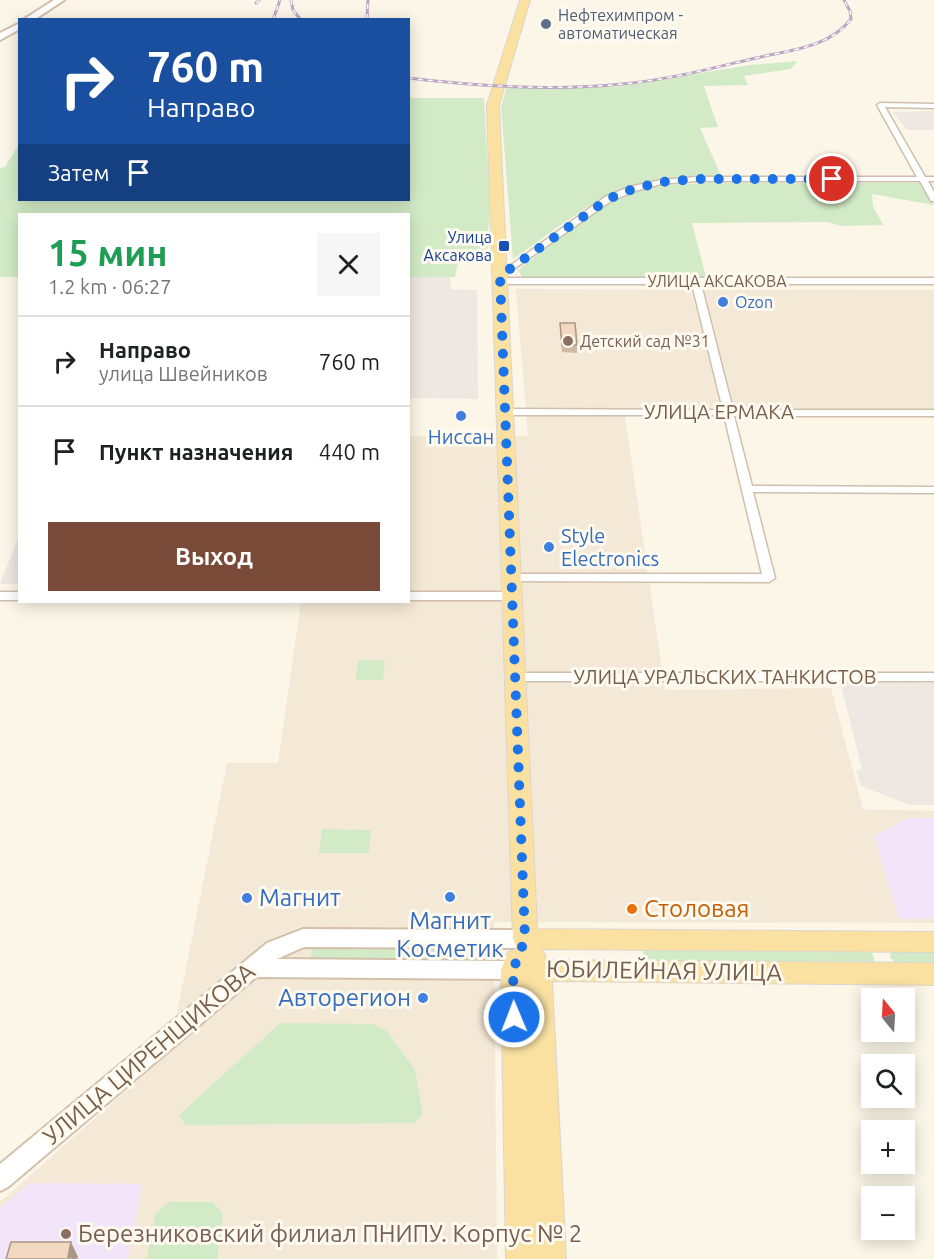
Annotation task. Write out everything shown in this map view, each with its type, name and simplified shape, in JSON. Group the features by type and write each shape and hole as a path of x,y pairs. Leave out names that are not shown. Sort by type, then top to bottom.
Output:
{"main road":[{"path":"521,1259 526,970 493,105 525,0"},
{"name":"ЮБИЛЕЙНАЯ УЛИЦА","path":"525,939 934,942"},
{"path":"526,970 551,1259"},
{"name":"ЮБИЛЕЙНАЯ УЛИЦА","path":"526,970 934,974"}],"street":[{"path":"30,18 60,0"},
{"path":"0,37 18,26"},
{"path":"934,106 880,105 934,199"},
{"path":"500,279 608,199 633,189 661,182 696,179 934,179"},
{"name":"УЛИЦА АКСАКОВА","path":"500,279 934,281"},
{"path":"410,596 512,587 769,578 696,281"},
{"name":"УЛИЦА ЕРМАКА","path":"505,412 934,413"},
{"path":"747,489 934,490"},
{"path":"0,596 18,596"},
{"name":"УЛИЦА УРАЛЬСКИХ ТАНКИСТОВ","path":"515,677 934,677"},
{"name":"УЛИЦА ЦИРЕНЩИКОВА","path":"0,1179 274,949 303,938 525,939"},
{"name":"ЮБИЛЕЙНАЯ УЛИЦА","path":"250,968 526,970"}],"shaded area":[{"path":"934,111 934,130 907,130 893,112"},
{"path":"410,276 450,276 451,289 477,290 478,399 410,398"},
{"path":"516,289 934,290 934,410 624,409 665,690 831,688 863,809 934,811 934,923 494,922 497,1259 0,1259 0,1202 169,1053 227,763 278,763 301,603 410,603 410,436 528,436"},
{"path":"18,539 18,584 0,584"},
{"path":"840,681 934,683 934,805 910,805 861,786 856,771 862,769"},
{"path":"908,818 934,818 934,919 899,919 874,836"},
{"name":"Березниковский филиал ПНИПУ. Корпус № 2","path":"30,1183 142,1184 128,1259 0,1259 0,1208"}],"green space":[{"path":"797,61 791,69 744,76 748,85 704,86 718,127 700,128 722,178 644,184 614,193 578,213 513,259 501,107 507,86 615,87 750,65"},
{"path":"410,98 484,98 490,201 487,258 458,263 455,277 410,277 410,213 18,213 18,277 0,277 0,168 5,167 18,146 18,201 410,201"},
{"path":"705,183 920,183 934,205 872,194 873,206 883,225 841,226 827,222 692,223 706,277 523,278 518,270 557,239 614,200 647,189"},
{"path":"358,660 385,660 383,680 356,680"},
{"path":"322,829 371,830 369,853 319,853"},
{"path":"313,942 446,943 445,962 310,960"},
{"path":"642,946 868,950 873,954 875,964 644,964"},
{"path":"934,949 934,966 895,963 890,957 891,951"},
{"path":"280,1023 372,1024 386,1030 415,1070 423,1115 414,1123 186,1125 179,1115"},
{"path":"169,1202 213,1202 223,1214 217,1259 147,1259 155,1214"}],"building":[{"name":"Детский сад №31","path":"560,323 575,323 577,345 562,345"},
{"path":"11,1242 71,1242 68,1257 73,1257 73,1259 6,1259"}],"railway":[{"path":"256,3 259,0"},
{"path":"274,18 280,0"},
{"path":"291,0 293,10 299,18"},
{"path":"367,18 368,0"},
{"path":"410,78 487,85 570,87 622,84 673,77 795,50 820,42 842,29 851,19 850,11 844,0"}],"place":[{"name":"Нефтехимпром - автоматическая","path":"546,24"},
{"name":"Улица Аксакова","path":"504,246"},
{"name":"Ozon","path":"723,302"},
{"name":"Детский сад №31","path":"568,341"},
{"name":"Ниссан","path":"461,416"},
{"name":"Style Electronics","path":"549,547"},
{"name":"Магнит Косметик","path":"450,897"},
{"name":"Магнит","path":"247,898"},
{"name":"Столовая","path":"632,909"},
{"name":"Авторегион","path":"423,998"},
{"name":"Березниковский филиал ПНИПУ. Корпус № 2","path":"66,1234"}],"route":[{"path":"514,1017 513,970 525,939 500,276 608,199 633,189 661,182 696,179 832,179"}]}
